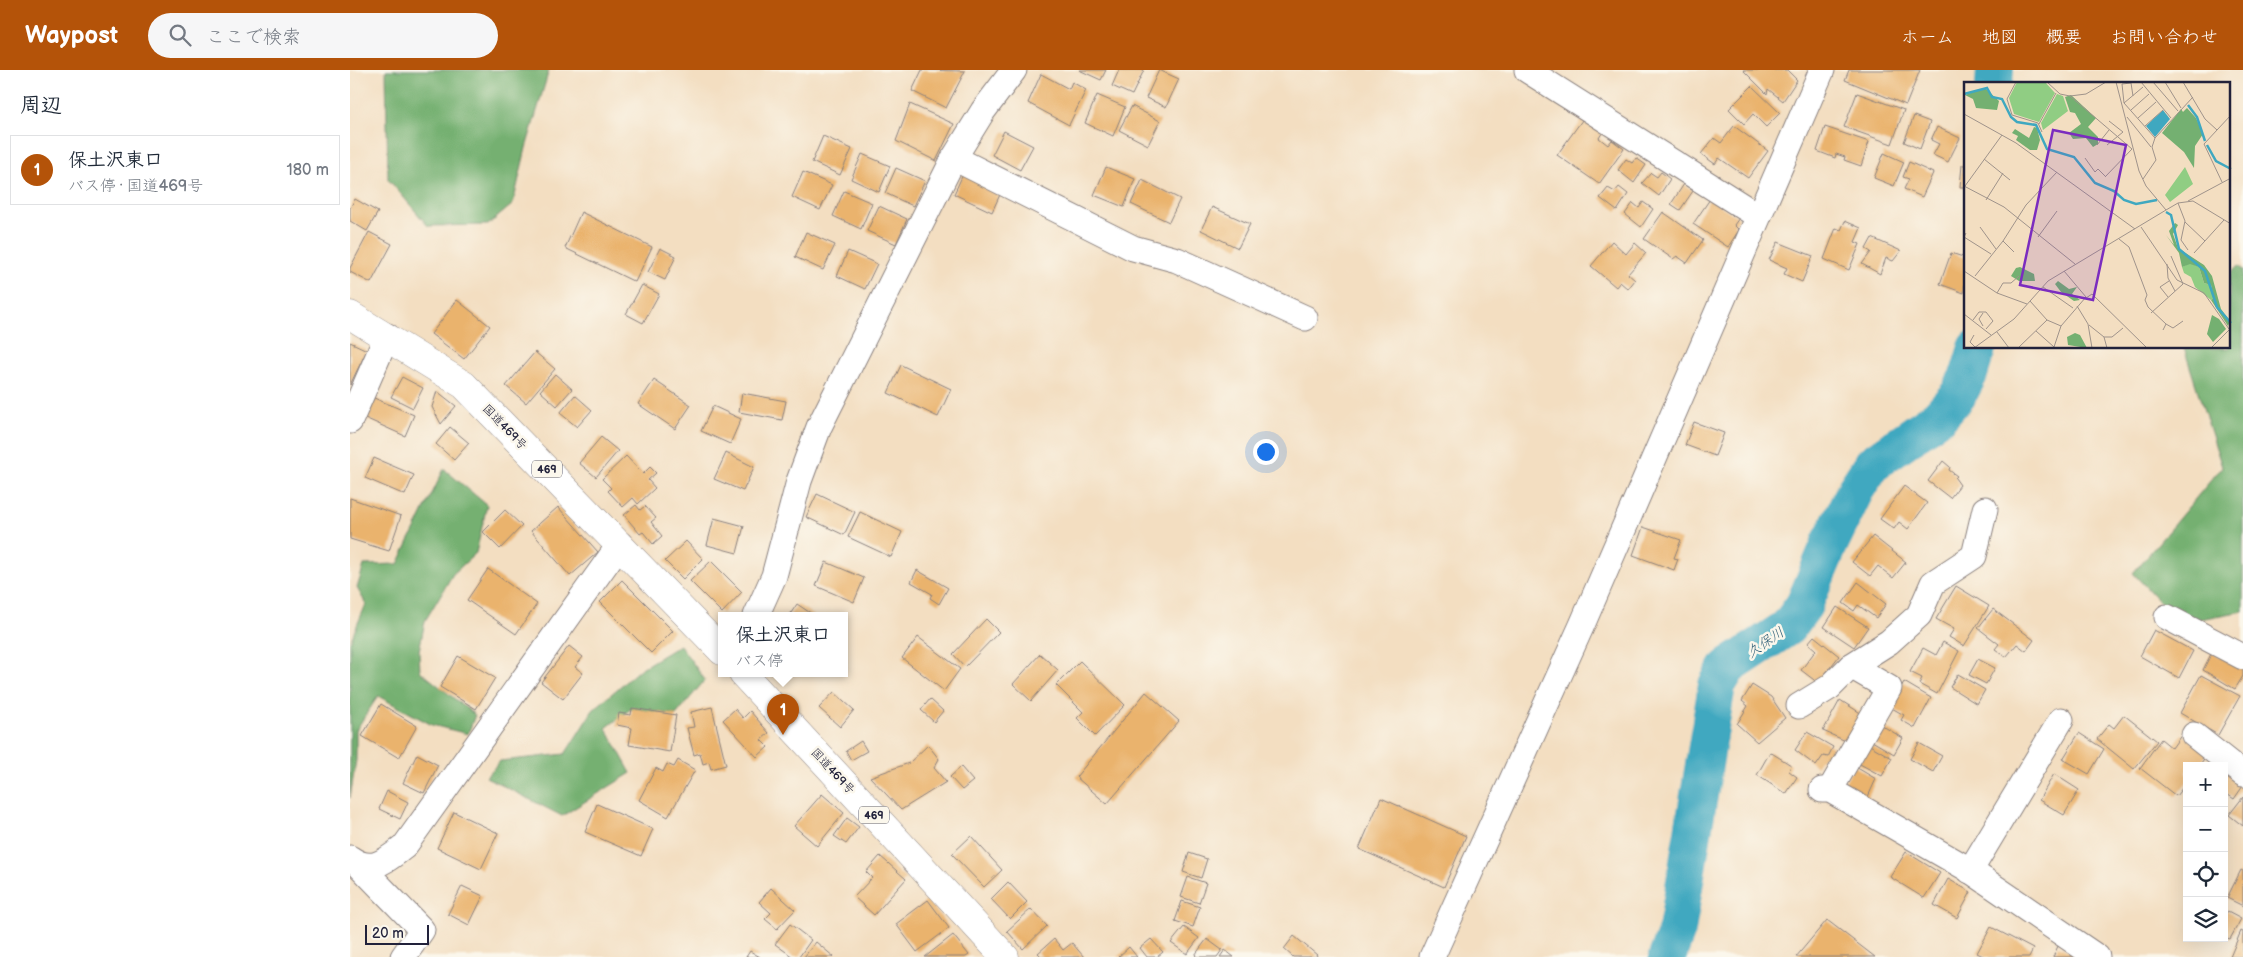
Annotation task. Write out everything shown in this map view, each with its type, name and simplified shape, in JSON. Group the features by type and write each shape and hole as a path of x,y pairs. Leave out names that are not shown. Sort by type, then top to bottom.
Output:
{"highway":[{"name":"国道469号","path":"350,315 464,385 718,647"},
{"name":"国道469号","path":"746,677 1005,957"}],"street":[{"path":"758,612 774,576 799,481 819,426 954,158 984,111 1014,70"},
{"path":"1528,70 1758,216"},
{"path":"1432,957 1582,625 1822,70"},
{"path":"954,158 1133,248 1177,260 1305,318"},
{"path":"350,421 387,336"},
{"path":"1799,706 1830,687 1851,666 1889,642 1919,616 1934,583 1974,556 1985,509"},
{"path":"355,861 374,866 387,860 404,847 620,544"},
{"path":"2166,618 2243,657"},
{"path":"1851,666 1889,688 1826,790 1970,871 2097,957"},
{"path":"1970,871 2060,720"},
{"path":"2194,734 2243,774"},
{"path":"355,861 422,930 403,957"}],"green space":[{"path":"386,70 549,70 526,148 513,204 488,225 428,226 388,179"},
{"path":"2238,266 2243,270 2243,611 2179,623 2133,573 2222,467 2184,349 2230,349 2230,274"},
{"path":"444,469 487,505 476,553 453,574 425,621 419,651 420,671 475,715 468,734 432,725 378,696 356,730 356,760 350,798 350,642 366,604 357,588 364,565 398,564"},
{"path":"680,645 705,680 676,715 632,708 606,728 631,773 562,816 486,777 500,761 565,754 593,710 640,669"}],"building":[{"path":"922,70 965,71 946,108 912,91"},
{"path":"1079,70 1106,70 1101,80"},
{"path":"1119,70 1144,70 1132,95 1112,86"},
{"path":"1159,70 1179,79 1166,107 1146,98"},
{"path":"1743,70 1787,70 1797,80 1783,101 1768,89 1767,94"},
{"path":"1849,70 1920,70 1906,105 1845,80"},
{"path":"1041,74 1069,89 1072,82 1086,90 1069,125 1028,103"},
{"path":"1752,86 1780,113 1766,127 1753,114 1744,124 1729,109"},
{"path":"1857,93 1904,110 1892,144 1844,127"},
{"path":"1097,95 1125,107 1113,136 1085,123"},
{"path":"910,104 954,124 936,161 896,141"},
{"path":"1132,106 1160,121 1148,145 1119,130"},
{"path":"1585,116 1604,130 1599,138 1608,145 1612,140 1624,149 1599,184 1557,155"},
{"path":"1914,116 1930,122 1920,149 1904,142"},
{"path":"1734,126 1768,151 1748,178 1719,158 1715,164 1701,154 1714,138 1721,143"},
{"path":"1825,127 1869,142 1861,166 1844,160 1845,157 1836,154 1835,158 1817,151"},
{"path":"1937,127 1960,138 1948,162 1933,155 1939,144 1931,140"},
{"path":"1004,131 1033,146 1020,170 992,155"},
{"path":"823,136 852,149 840,175 812,162"},
{"path":"1884,153 1904,162 1894,186 1874,178"},
{"path":"862,154 890,166 879,192 851,179"},
{"path":"1636,158 1646,165 1634,183 1618,170 1626,159 1632,163"},
{"path":"1909,162 1933,173 1922,197 1904,189 1909,179 1903,177"},
{"path":"1962,165 1964,165 1964,187 1960,187"},
{"path":"1106,167 1135,179 1124,207 1094,195"},
{"path":"896,168 925,181 913,206 885,193"},
{"path":"965,170 1003,188 992,212 954,194"},
{"path":"803,172 832,185 820,210 792,197"},
{"path":"1661,172 1670,179 1659,196 1642,183 1651,173 1657,177"},
{"path":"1142,180 1180,199 1169,222 1131,204"},
{"path":"1684,184 1693,191 1680,210 1671,204"},
{"path":"1619,187 1628,194 1617,211 1600,198 1608,188 1615,192"},
{"path":"844,191 872,203 861,229 833,216"},
{"path":"355,199 378,212 367,231 350,221 350,208"},
{"path":"1710,199 1739,218 1734,225 1739,230 1728,247 1693,224"},
{"path":"1643,202 1653,209 1641,227 1625,214 1633,203 1639,208"},
{"path":"879,206 907,219 896,244 867,231"},
{"path":"1212,207 1250,224 1238,248 1201,230"},
{"path":"581,212 652,247 635,282 565,248"},
{"path":"1663,212 1703,240 1687,263 1677,256 1673,259 1644,239"},
{"path":"1845,221 1861,228 1855,242 1860,244 1849,270 1824,259 1836,228 1841,230"},
{"path":"369,232 392,244 371,283 350,272 350,268"},
{"path":"806,232 835,245 823,270 795,257"},
{"path":"1872,238 1901,251 1893,261 1886,258 1880,274 1862,264 1871,252 1866,249"},
{"path":"1612,241 1626,254 1635,243 1646,253 1628,274 1635,280 1628,289 1620,282 1616,287 1591,266"},
{"path":"1778,242 1813,256 1802,282 1784,274 1787,268 1769,260"},
{"path":"660,248 676,256 665,280 648,272"},
{"path":"848,251 877,264 865,289 837,276"},
{"path":"1951,253 1964,257 1964,293 1940,284"},
{"path":"642,285 659,294 643,323 626,314"},
{"path":"457,300 490,326 464,359 431,334"},
{"path":"350,342 367,350 350,385"},
{"path":"535,352 555,369 526,403 506,386"},
{"path":"901,365 951,389 938,417 888,393"},
{"path":"555,374 572,389 557,406 540,391"},
{"path":"402,377 423,388 413,408 391,397"},
{"path":"654,380 691,405 675,429 638,404"},
{"path":"437,391 456,406 441,424 432,407"},
{"path":"742,393 786,401 782,420 739,412"},
{"path":"575,395 592,410 577,427 560,413"},
{"path":"374,398 414,415 405,436 365,418"},
{"path":"713,406 741,419 730,444 701,431"},
{"path":"1694,422 1724,433 1715,456 1685,445"},
{"path":"450,427 469,443 454,460 436,444"},
{"path":"601,437 618,451 596,477 579,463"},
{"path":"726,453 754,467 743,491 714,479"},
{"path":"626,456 643,474 650,467 656,473 648,480 655,488 638,504 633,498 623,507 608,491 611,488 602,479"},
{"path":"374,458 414,475 405,495 365,478"},
{"path":"1943,461 1950,467 1949,470 1957,476 1955,478 1960,485 1950,498 1928,481"},
{"path":"1904,486 1927,503 1908,529 1899,522 1894,529 1880,519"},
{"path":"817,494 855,512 844,535 806,517"},
{"path":"350,498 401,516 389,551 350,539"},
{"path":"636,505 640,510 645,506 656,518 651,522 662,536 653,544 643,532 640,534 624,515"},
{"path":"558,507 598,552 570,576 531,531"},
{"path":"505,510 522,526 500,549 483,532"},
{"path":"860,512 902,532 891,557 848,537"},
{"path":"714,518 744,526 737,553 707,545"},
{"path":"1643,527 1681,540 1674,558 1678,559 1674,570 1633,555"},
{"path":"1873,536 1906,562 1893,578 1878,566 1870,576 1852,562"},
{"path":"686,541 703,559 683,579 665,561"},
{"path":"711,561 742,592 721,612 690,581"},
{"path":"826,562 864,578 854,602 816,586"},
{"path":"488,569 537,604 516,634 467,600"},
{"path":"917,570 948,588 939,604 930,598 932,594 911,582"},
{"path":"622,580 673,631 651,653 600,602"},
{"path":"1858,582 1886,604 1876,618 1858,605 1854,611 1843,603"},
{"path":"1956,586 1989,606 1964,646 1949,637 1954,629 1936,619"},
{"path":"797,604 809,612 792,612"},
{"path":"1837,607 1868,627 1854,647 1824,627"},
{"path":"1993,609 2034,640 2026,651 2017,644 2006,657 1995,649 1999,644 1978,628"},
{"path":"986,619 999,632 965,667 953,654"},
{"path":"2154,630 2193,651 2179,678 2140,656"},
{"path":"1814,636 1839,656 1818,683 1801,670 1816,650 1808,643"},
{"path":"918,637 960,669 944,691 902,658"},
{"path":"1943,642 1959,651 1937,694 1919,684 1922,678 1910,672 1923,648 1936,655"},
{"path":"569,646 583,657 575,667 583,673 563,699 541,682"},
{"path":"2212,652 2243,669 2243,676 2235,689 2203,670"},
{"path":"1040,654 1058,670 1031,701 1013,684"},
{"path":"458,656 495,678 476,709 440,687"},
{"path":"1978,659 1995,668 1986,684 1969,675"},
{"path":"1080,661 1125,705 1095,736 1077,718 1083,712 1056,685"},
{"path":"1958,674 1985,690 1977,704 1950,687"},
{"path":"2201,675 2240,696 2218,735 2180,713"},
{"path":"1904,682 1931,698 1915,728 1901,720 1904,715 1890,707"},
{"path":"1752,685 1771,697 1785,718 1757,742 1737,724 1748,706 1742,701"},
{"path":"834,692 854,710 840,727 819,708"},
{"path":"1146,692 1179,721 1107,804 1076,777"},
{"path":"930,699 943,711 934,722 921,710"},
{"path":"1840,700 1862,714 1848,742 1823,731"},
{"path":"381,704 417,726 399,758 362,736"},
{"path":"712,707 726,765 711,769 709,762 703,764 700,753 694,755 687,728 694,727 691,712"},
{"path":"632,708 676,715 670,752 629,745 632,728 617,725 619,713 631,715"},
{"path":"735,709 743,718 750,711 769,733 761,740 768,747 757,757 723,720"},
{"path":"2124,715 2157,741 2134,769 2097,739 2109,724 2114,728"},
{"path":"1881,725 1903,738 1894,754 1872,741"},
{"path":"1807,732 1833,747 1828,757 1823,756 1816,766 1795,750"},
{"path":"2079,733 2104,749 2089,774 2063,759"},
{"path":"2182,734 2208,753 2202,762 2183,762 2183,787 2176,796 2140,768 2161,739 2172,748"},
{"path":"861,741 867,751 851,760 846,751"},
{"path":"1919,743 1942,756 1933,772 1910,759"},
{"path":"1868,744 1892,758 1882,776 1858,763"},
{"path":"928,745 939,759 934,768 946,782 901,810 870,777 909,763"},
{"path":"1770,752 1791,765 1789,771 1797,777 1786,794 1757,775"},
{"path":"417,754 438,765 424,793 403,783"},
{"path":"678,760 695,770 668,817 639,800 656,768 663,772 667,764 674,767"},
{"path":"1854,766 1876,779 1867,799 1843,785"},
{"path":"961,767 973,781 962,790 950,777"},
{"path":"2228,773 2243,786 2234,799 2228,795"},
{"path":"2054,774 2079,790 2064,815 2039,800"},
{"path":"387,791 408,802 400,819 379,809"},
{"path":"822,794 844,813 817,846 794,826"},
{"path":"2243,797 2243,826 2229,815"},
{"path":"1381,798 1466,836 1444,887 1359,849"},
{"path":"597,804 653,829 641,856 585,832"},
{"path":"454,812 498,833 481,869 437,848"},
{"path":"847,818 859,827 846,844 834,836"},
{"path":"971,836 1002,870 984,887 952,854"},
{"path":"1906,852 1940,873 1924,898 1890,877"},
{"path":"1189,853 1207,859 1201,878 1183,872"},
{"path":"880,856 906,879 874,915 854,897 872,878 866,872"},
{"path":"2241,870 2243,871 2243,906 2228,898"},
{"path":"1188,877 1206,883 1199,903 1181,897"},
{"path":"1948,879 1971,892 1957,918 1934,905"},
{"path":"1008,882 1027,902 1010,919 991,899"},
{"path":"462,886 483,896 469,925 448,914"},
{"path":"771,888 795,910 777,929 765,919 771,913 759,902"},
{"path":"928,900 949,928 917,952 896,924"},
{"path":"1182,901 1200,907 1193,927 1175,921"},
{"path":"1031,909 1047,926 1023,949 1007,931"},
{"path":"2228,912 2241,919 2230,939 2228,938"},
{"path":"1827,920 1875,957 1796,957"},
{"path":"790,924 811,940 799,957 793,957 775,944"},
{"path":"1184,927 1199,938 1187,954 1171,943"},
{"path":"1991,927 2033,949 2029,957 1985,957 1977,953"},
{"path":"2241,931 2243,932 2243,957 2230,957"},
{"path":"953,935 969,955 966,957 925,957"},
{"path":"1294,936 1317,955 1316,957 1293,957 1284,949"},
{"path":"1054,939 1063,950 1072,943 1084,957 1042,957 1038,953"},
{"path":"1151,939 1163,952 1157,957 1147,957 1140,948"},
{"path":"1207,939 1222,950 1217,957 1197,957 1195,955"},
{"path":"816,942 834,957 804,957"},
{"path":"2058,946 2079,957 2053,957"},
{"path":"1129,947 1137,957 1118,957"},
{"path":"1225,950 1234,957 1220,957"},
{"path":"750,951 760,957 746,957"}],"waterway":[{"name":"久保川","path":"1994,82 1995,70"},
{"name":"久保川","path":"1667,957 1677,930 1717,685 1728,667 1788,627 1804,605 1830,543 1856,489 1873,463 1938,417 1958,395 1969,374 1977,349"}],"place":[{"name":"保土沢東口","path":"783,735"}]}
